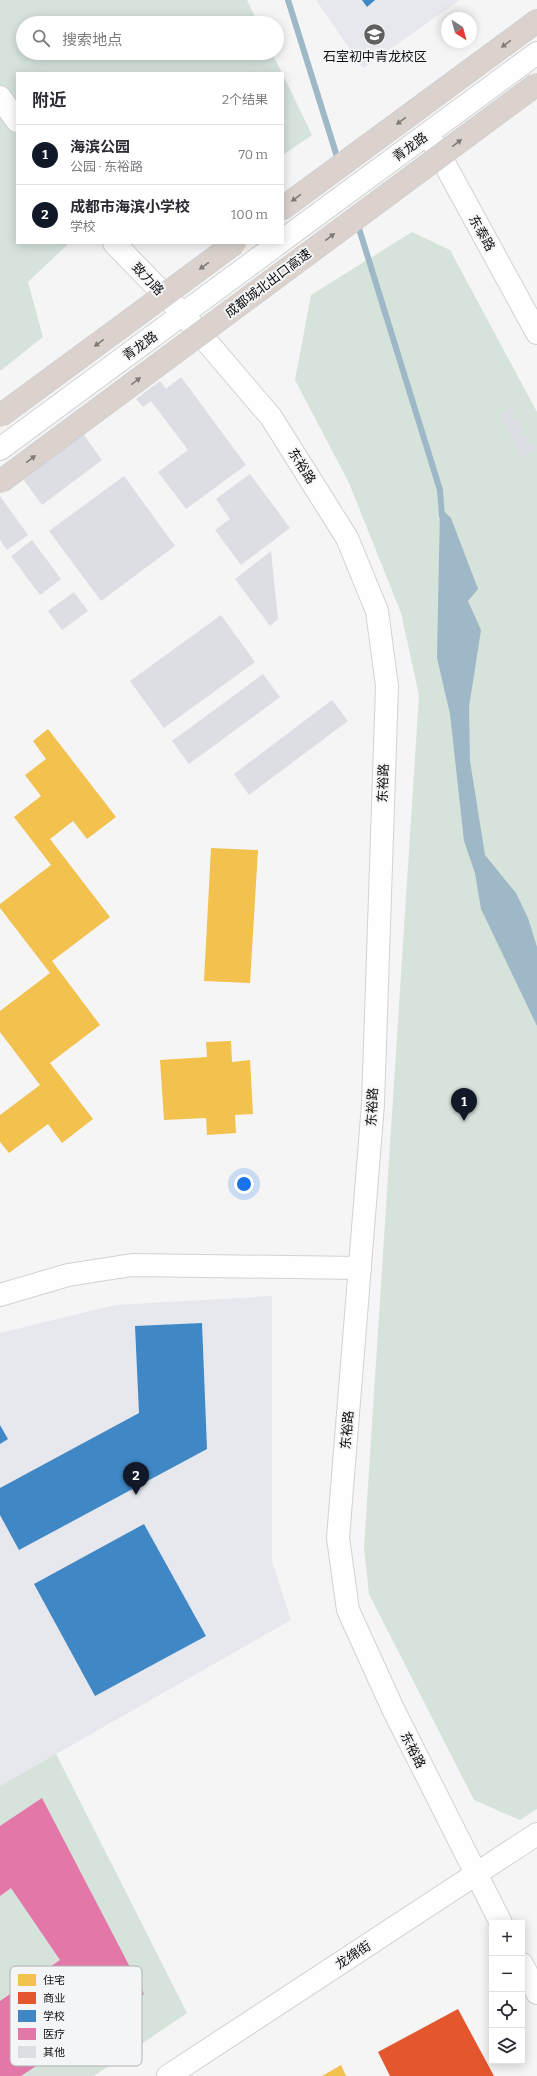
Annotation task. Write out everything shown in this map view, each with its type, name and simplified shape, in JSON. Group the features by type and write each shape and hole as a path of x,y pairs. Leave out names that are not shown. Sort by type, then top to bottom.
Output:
{"highway":[{"path":"284,207 537,21"},
{"name":"成都城北出口高速","path":"0,482 537,84"},
{"path":"0,416 234,244"}],"street":[{"name":"青龙路","path":"284,239 537,53"},
{"path":"0,97 16,120"},
{"name":"东泰路","path":"428,133 537,333"},
{"name":"致力路","path":"115,244 183,314"},
{"name":"青龙路","path":"0,449 278,244"},
{"name":"东裕路","path":"183,314 271,417 347,538 377,611 386,694 373,1104 338,1538 348,1610 393,1709 499,1920"},
{"path":"0,1295 68,1275 132,1265 360,1268"},
{"name":"龙绵街","path":"168,2076 537,1834"},
{"path":"525,1970 537,1993"}],"shaded area":[{"path":"0,0 247,0 255,16 16,16 16,60 276,60 282,72 16,72 16,244 68,244 28,282 43,337 0,371"},
{"name":"石室初中青龙校区","path":"316,0 460,0 441,12 363,68"},
{"path":"284,77 312,135 284,154"},
{"path":"412,232 450,250 537,412 537,1809 520,1820 474,1800 369,1594 364,1548 419,695 401,613 349,483 295,380 311,295"},
{"path":"272,1296 272,1561 291,1620 0,1786 0,1333 115,1305"},
{"path":"56,1754 187,2013 142,2043 142,1966 10,1966 10,2066 109,2066 94,2076 0,2076 0,1786"}],"water":[{"path":"440,507 451,518 478,589 468,601 481,630 469,707 470,761 485,855 516,893 528,918 537,947 537,1026 481,909 475,873 464,841 450,714 437,658"}],"building: 住宅":[{"path":"48,729 116,817 87,839 73,821 50,839 110,917 52,961 100,1025 50,1063 93,1119 62,1143 48,1124 9,1153 0,1142 0,1115 40,1085 0,1032 0,1011 50,973 0,908 0,904 51,865 14,817 41,796 25,775 46,759 33,741"},
{"path":"211,848 258,850 250,983 204,981"},
{"path":"231,1041 232,1062 250,1060 253,1114 235,1115 236,1133 207,1135 206,1118 164,1120 160,1060 207,1057 206,1042"},
{"path":"341,2065 346,2076 322,2076"}],"building: 商业":[{"path":"458,2009 494,2076 390,2076 378,2052"}],"building: 学校":[{"path":"362,0 375,0 367,7"},
{"path":"202,1323 207,1449 19,1550 0,1515 0,1488 139,1413 135,1326"},
{"path":"0,1425 8,1439 0,1444"},
{"path":"144,1524 206,1636 95,1696 34,1584"}],"building: 医疗":[{"path":"42,1798 129,1966 51,1966 60,1960 11,1888 0,1896 0,1826"},
{"path":"10,1994 10,2066 36,2066 21,2076 0,2076 0,2001"}],"building: 其他":[{"path":"181,377 246,465 186,509 158,472 188,450 151,401 143,407 136,399 160,381 166,389"},
{"path":"511,408 534,451 521,458 499,414"},
{"path":"81,431 102,460 42,505 20,475"},
{"path":"250,474 290,528 241,565 215,530 230,519 216,499"},
{"path":"124,476 175,546 101,601 49,531"},
{"path":"0,496 28,535 7,550 0,540"},
{"path":"32,540 61,579 40,595 11,556"},
{"path":"271,551 278,619 270,626 235,579"},
{"path":"74,592 88,611 62,630 48,611"},
{"path":"221,615 255,662 164,728 130,681"},
{"path":"263,674 280,697 189,764 172,741"},
{"path":"332,700 348,721 249,795 234,774"}],"waterway":[{"path":"288,0 339,163"},
{"path":"357,222 440,490 442,516"}],"place":[{"name":"石室初中青龙校区","path":"375,34"},
{"name":"海滨公园","path":"464,1121"},
{"name":"成都市海滨小学校","path":"136,1495"}]}
